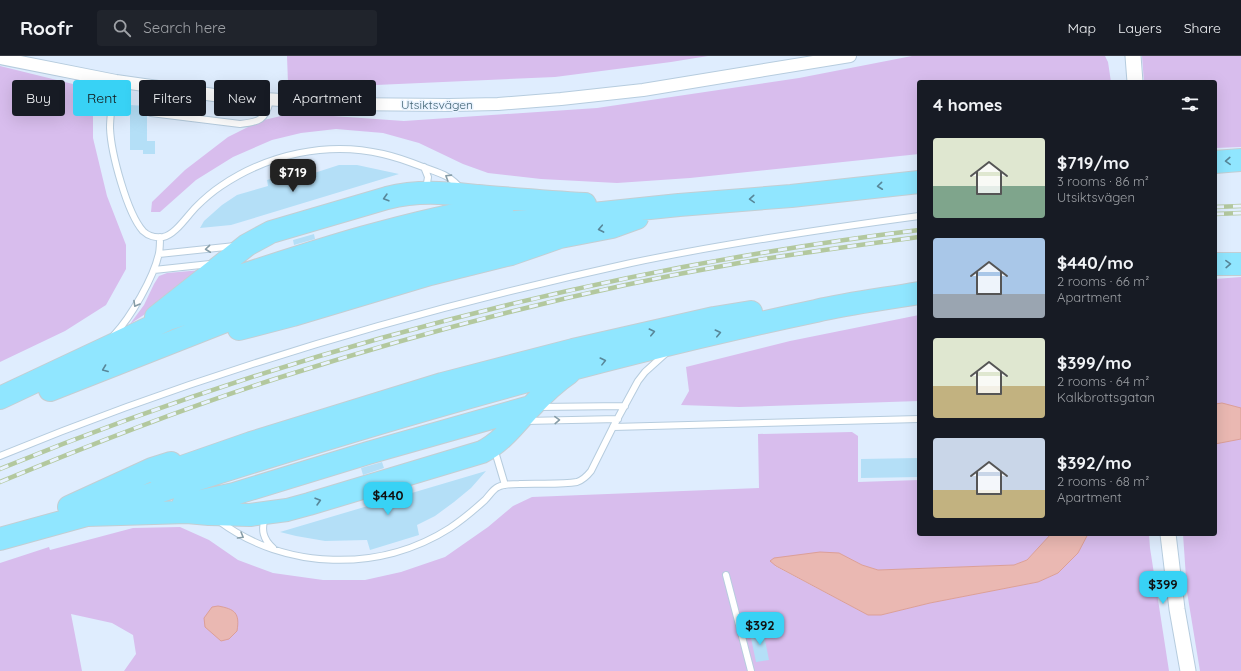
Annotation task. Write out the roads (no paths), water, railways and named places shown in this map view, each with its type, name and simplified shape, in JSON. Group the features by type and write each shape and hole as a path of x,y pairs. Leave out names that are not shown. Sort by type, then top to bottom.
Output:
{"highway":[{"path":"1217,162 1241,160"},
{"path":"132,336 246,245 271,232 400,195 466,195 538,202 617,205 678,205 791,196 917,182"},
{"path":"226,262 398,210 466,195"},
{"path":"204,279 275,256 414,215 502,198"},
{"path":"185,294 278,264 417,223 479,210 538,202"},
{"path":"0,398 168,319 315,271 415,242 483,227 612,227 678,205"},
{"path":"165,310 280,273 419,232 481,219 505,216 558,227"},
{"path":"0,410 141,355 323,297 408,272 488,251 558,227"},
{"path":"1217,264 1241,264"},
{"path":"89,506 144,512 187,512 209,514 267,514 287,510 482,452 512,427 557,381 576,358 714,318 856,294 917,288"},
{"path":"89,506 152,469 248,435 440,376 576,358 680,342 818,310 917,293"},
{"path":"0,538 89,506 203,486 557,381"},
{"path":"144,512 234,494 416,434 436,416"},
{"path":"89,506 185,498 416,434 512,427"},
{"path":"187,512 238,501 458,436 512,427"},
{"path":"231,514 512,427"}],"street":[{"name":"Utsiktsvägen","path":"270,100 342,104 498,104 643,90 850,56"},
{"path":"1134,56 1135,80"},
{"name":"Utsiktsvägen","path":"0,58 111,80"},
{"name":"Utsiktsvägen","path":"131,83 214,95"},
{"path":"1168,536 1177,608 1188,671"}],"lane":[{"path":"110,116 110,130 120,178 129,204 140,227 147,234 160,237 173,233 196,207 222,185 248,170 277,159 314,150 351,150 383,154 411,162 446,176 456,183 466,195"},
{"path":"175,116 240,124 252,123 264,116"},
{"path":"423,196 428,176 424,167"},
{"path":"0,456 171,391 361,330 449,306 633,263 741,243 917,216"},
{"path":"100,352 122,327 154,270 159,254 160,237"},
{"path":"159,254 246,245"},
{"path":"154,270 226,262"},
{"path":"209,514 227,528 250,541 277,552 308,558 353,560 384,556 411,547 434,538 451,528 468,515 498,487 505,485 569,482 583,479 591,471 613,427 645,372 652,364 680,342"},
{"path":"512,427 625,406"},
{"path":"512,427 618,419"},
{"path":"613,427 917,419"},
{"path":"505,485 512,427"},
{"path":"267,514 263,522 263,536 266,542 277,552"},
{"path":"726,575 751,671"}],"railway":[{"path":"1217,207 1241,206"},
{"path":"1217,214 1241,213"},
{"path":"0,469 111,426 223,387 337,351 452,319 567,291 684,267 801,247 917,230"},
{"path":"0,482 138,427 208,402 335,360 449,328 564,299 681,274 739,263 917,237"}]}
